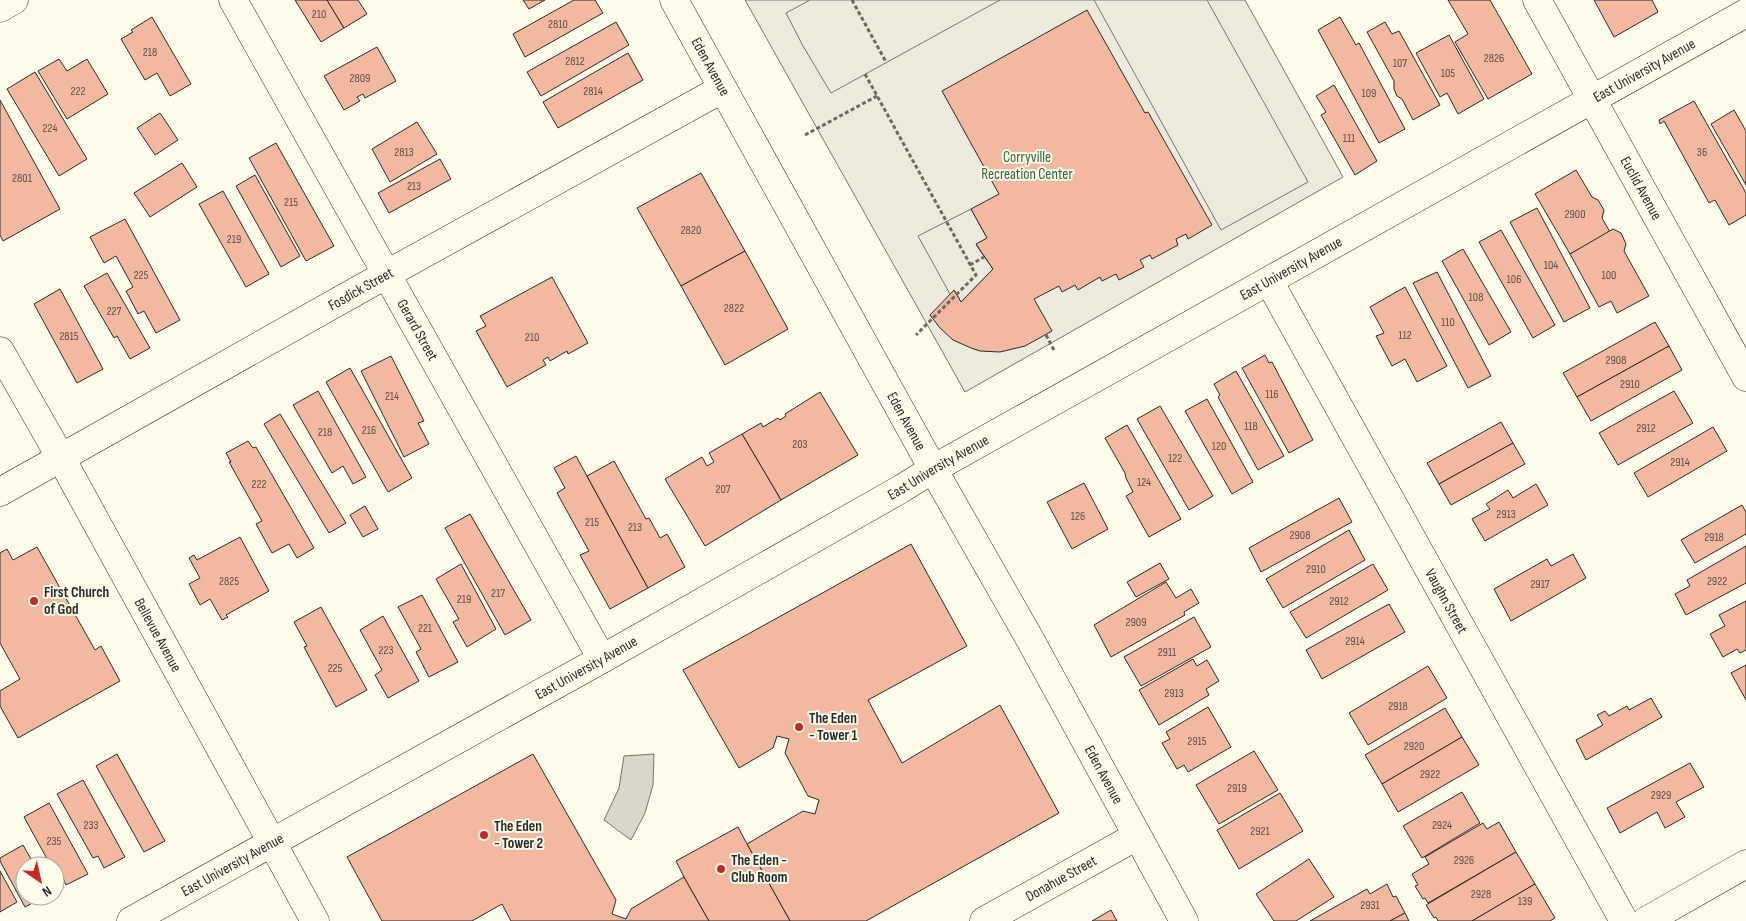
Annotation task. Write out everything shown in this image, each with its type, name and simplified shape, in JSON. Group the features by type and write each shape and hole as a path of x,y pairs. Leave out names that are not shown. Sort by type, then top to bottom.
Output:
{"street":[{"path":"0,8 14,0"},
{"name":"Gerard Street","path":"232,0 602,659"},
{"name":"Eden Avenue","path":"674,0 933,469 1027,634 1184,921"},
{"name":"Euclid Avenue","path":"1537,0 1746,377"},
{"name":"East University Avenue","path":"131,921 602,659 933,469 1746,13"},
{"name":"Fosdick Street","path":"0,492 722,88"},
{"name":"Vaughn Street","path":"1269,281 1624,921"},
{"name":"Bellevue Avenue","path":"0,351 61,458 315,921"},
{"name":"Donahue Street","path":"984,921 1137,836"},
{"path":"1646,921 1746,864"}],"path":[{"path":"852,0 886,62"},
{"path":"865,74 976,275 916,334"},
{"path":"805,135 877,96"},
{"path":"970,265 984,257"},
{"path":"1046,335 1055,352"}],"green space":[{"name":"Corryville Recreation Center","path":"745,0 1245,0 1343,177 965,392"}],"shaded area":[{"path":"810,0 1000,0 831,93 786,13"},
{"path":"1094,0 1207,0 1308,182 1221,230"},
{"path":"971,209 987,238 976,245 993,269 961,302 954,290 950,294 918,236"},
{"path":"654,754 653,785 645,813 631,840 604,820 619,788 624,756"}],"building":[{"path":"295,0 327,0 344,28 321,42"},
{"path":"327,0 358,0 367,14 344,28"},
{"path":"523,0 545,0 529,9"},
{"path":"574,0 595,0 603,13 525,57 513,34"},
{"path":"1448,0 1490,0 1532,74 1488,99 1455,42 1468,34"},
{"path":"1594,0 1652,0 1658,12 1614,37"},
{"path":"1087,10 1145,113 1148,112 1212,225 1188,239 1186,234 1176,239 1178,245 1152,259 1150,255 1140,260 1144,267 1119,280 1116,274 1102,281 1100,277 1078,290 1075,285 1062,292 1059,286 1034,299 1052,331 1025,346 1000,352 980,351 953,340 930,315 954,290 961,302 993,269 976,244 987,238 971,209 999,194 942,91"},
{"path":"152,17 191,84 170,96 157,73 145,80 121,39 133,32 131,30"},
{"path":"1340,17 1356,45 1359,43 1405,129 1379,143 1318,30"},
{"path":"616,22 629,45 541,96 527,72"},
{"path":"1385,22 1392,34 1399,31 1440,105 1413,120 1402,99 1397,96 1394,89 1394,81 1367,32"},
{"path":"1449,35 1484,99 1458,114 1447,93 1440,97 1416,53"},
{"path":"377,47 396,81 365,98 363,94 357,97 360,101 344,110 324,76"},
{"path":"628,53 643,80 558,128 543,102"},
{"path":"59,59 67,71 87,59 108,94 67,119 38,71"},
{"path":"35,72 87,159 59,176 7,89"},
{"path":"1334,85 1377,161 1355,175 1321,115 1326,112 1316,96"},
{"path":"0,100 60,209 3,241 0,235"},
{"path":"1694,101 1746,193 1746,215 1729,225 1715,200 1709,203 1664,121 1660,124 1659,120"},
{"path":"1734,110 1746,131 1746,185 1711,124"},
{"path":"160,113 178,140 155,155 137,128"},
{"path":"417,122 437,154 390,182 372,149"},
{"path":"276,143 334,246 306,261 249,158"},
{"path":"440,159 451,179 389,213 378,193"},
{"path":"182,163 197,187 150,217 134,193"},
{"path":"1576,170 1592,197 1598,200 1604,210 1602,218 1610,232 1570,254 1535,194"},
{"path":"701,173 745,251 681,286 637,208"},
{"path":"255,175 300,256 281,267 236,186"},
{"path":"223,191 269,274 246,287 199,204"},
{"path":"1537,208 1590,308 1564,322 1510,222"},
{"path":"125,219 180,320 156,333 144,311 138,314 126,291 133,287 116,256 104,263 90,237"},
{"path":"1613,229 1621,233 1626,244 1624,251 1649,296 1617,313 1611,301 1599,307 1570,254"},
{"path":"1501,230 1555,325 1533,338 1479,242"},
{"path":"1463,249 1511,332 1489,345 1442,261"},
{"path":"745,251 788,329 725,365 681,286"},
{"path":"1437,272 1491,376 1468,388 1413,283"},
{"path":"107,273 150,348 130,359 117,336 114,338 84,286"},
{"path":"552,277 588,343 568,354 567,351 550,361 548,357 543,360 546,365 507,387 476,331 486,326 480,316"},
{"path":"1405,287 1447,366 1417,382 1405,359 1392,366 1376,336 1384,333 1370,307"},
{"path":"60,289 103,369 77,383 34,304"},
{"path":"1655,322 1669,346 1577,397 1563,373"},
{"path":"1669,346 1682,370 1591,421 1577,397"},
{"path":"1265,355 1269,363 1272,362 1313,440 1289,453 1242,368"},
{"path":"391,356 424,421 418,423 429,444 404,457 361,371"},
{"path":"350,368 412,478 388,492 326,382"},
{"path":"1236,371 1284,456 1258,470 1218,397 1220,395 1214,384"},
{"path":"318,391 366,477 353,484 343,466 332,473 293,405"},
{"path":"1674,391 1693,423 1618,465 1599,433"},
{"path":"820,392 858,455 781,500 742,434 761,423 763,427 778,418 780,420 786,416 785,414"},
{"path":"1207,399 1253,482 1232,494 1185,411"},
{"path":"1160,406 1213,496 1189,510 1137,419"},
{"path":"280,414 346,523 329,533 264,424"},
{"path":"1501,422 1513,443 1439,484 1427,463"},
{"path":"1127,425 1181,519 1149,537 1126,496 1133,492 1125,473 1105,438"},
{"path":"1713,427 1727,451 1648,497 1634,473"},
{"path":"742,434 781,500 705,546 665,479 702,457 707,466 714,462 709,453"},
{"path":"248,441 253,448 256,447 314,548 297,558 289,544 272,553 256,524 262,521 229,462 231,462 226,453"},
{"path":"1513,443 1525,464 1451,505 1439,484"},
{"path":"576,456 648,588 610,609 580,555 589,551 557,493 565,488 554,468"},
{"path":"614,461 646,519 649,518 660,538 667,534 685,567 648,588 587,476"},
{"path":"1084,483 1108,529 1072,549 1047,502"},
{"path":"1536,484 1548,505 1485,541 1472,519 1490,509 1486,504 1508,490 1513,498"},
{"path":"1339,498 1352,522 1261,572 1249,548"},
{"path":"1742,505 1746,512 1746,534 1695,563 1681,540"},
{"path":"365,506 378,529 363,537 350,515"},
{"path":"470,514 531,620 505,635 445,528"},
{"path":"1349,530 1365,560 1283,608 1266,579"},
{"path":"240,537 269,591 226,615 228,617 222,620 210,599 200,605 189,584 200,578 189,558 194,555 197,560"},
{"name":"The Eden - Tower 1","path":"911,544 967,646 868,700 902,763 1000,705 1059,813 866,921 790,921 747,844 803,811 815,814 819,800 808,796 785,753 789,739 777,736 773,748 739,768 683,670"},
{"path":"1746,546 1746,583 1686,615 1675,594 1690,586 1687,580"},
{"name":"First Church of God","path":"37,547 95,650 101,646 120,681 18,738 0,706 0,691 20,679 0,643 0,553 7,549 13,560"},
{"path":"1573,554 1586,578 1511,621 1494,589 1547,559 1551,566"},
{"path":"1160,563 1169,579 1136,597 1127,582"},
{"path":"461,564 496,629 467,647 453,622 459,619 436,579"},
{"path":"1373,564 1388,590 1306,638 1290,612"},
{"path":"1166,582 1176,598 1191,589 1199,603 1184,612 1185,615 1111,657 1094,625"},
{"path":"422,595 458,662 429,677 416,652 421,649 398,607"},
{"path":"1746,601 1746,650 1740,653 1737,649 1723,657 1710,634 1725,626 1719,615"},
{"path":"1389,604 1405,632 1322,679 1306,650"},
{"path":"321,607 367,690 336,707 304,647 307,646 294,622"},
{"path":"383,616 419,681 388,698 375,675 382,670 360,630"},
{"path":"1194,617 1211,647 1141,686 1124,657"},
{"path":"1193,659 1197,666 1207,660 1219,681 1206,689 1209,695 1159,725 1139,690"},
{"path":"1746,665 1746,700 1731,673"},
{"path":"1428,666 1447,698 1368,745 1349,713"},
{"path":"1651,698 1662,717 1586,760 1576,740 1603,725 1597,715 1605,711 1609,716 1627,706 1629,710"},
{"path":"1208,707 1231,747 1188,772 1184,765 1177,769 1162,743 1170,739 1166,732"},
{"path":"1445,708 1462,737 1382,784 1365,755"},
{"path":"1462,737 1479,765 1398,812 1382,784"},
{"path":"1254,751 1278,790 1219,824 1196,785"},
{"path":"117,754 165,841 144,852 96,766"},
{"name":"The Eden - Tower 2","path":"533,754 616,900 612,914 626,919 631,909 684,877 709,921 511,921 502,904 472,921 382,921 347,857"},
{"path":"1690,763 1704,787 1676,802 1685,817 1665,828 1657,812 1620,833 1607,808"},
{"path":"83,780 125,857 104,868 98,856 93,858 57,794"},
{"path":"1462,792 1480,823 1422,858 1403,826"},
{"path":"1280,793 1303,831 1239,869 1217,830"},
{"path":"49,803 88,874 66,885 65,856 45,856 24,817"},
{"path":"1499,822 1516,852 1428,903 1425,898 1423,899 1415,886 1418,885 1412,874 1429,864 1425,857 1483,823 1487,829"},
{"name":"The Eden - Club Room","path":"738,827 790,921 709,921 684,877 676,861"},
{"path":"23,845 29,856 15,856 15,889 0,861 0,858"},
{"path":"1516,852 1535,884 1472,921 1438,921 1436,917 1434,918 1426,905"},
{"path":"1309,859 1334,897 1296,921 1274,921 1256,894"},
{"path":"0,871 15,898 15,903 0,912"},
{"path":"1387,884 1393,897 1396,896 1405,913 1390,921 1310,921 1367,889 1370,894"},
{"path":"1535,884 1555,918 1550,921 1472,921"},
{"path":"1111,910 1117,921 1092,921"},
{"path":"1405,913 1409,921 1390,921"}],"place":[{"name":"First Church of God","path":"34,601"},
{"name":"The Eden - Tower 1","path":"799,727"},
{"name":"The Eden - Tower 2","path":"484,835"},
{"name":"The Eden - Club Room","path":"721,869"}]}
